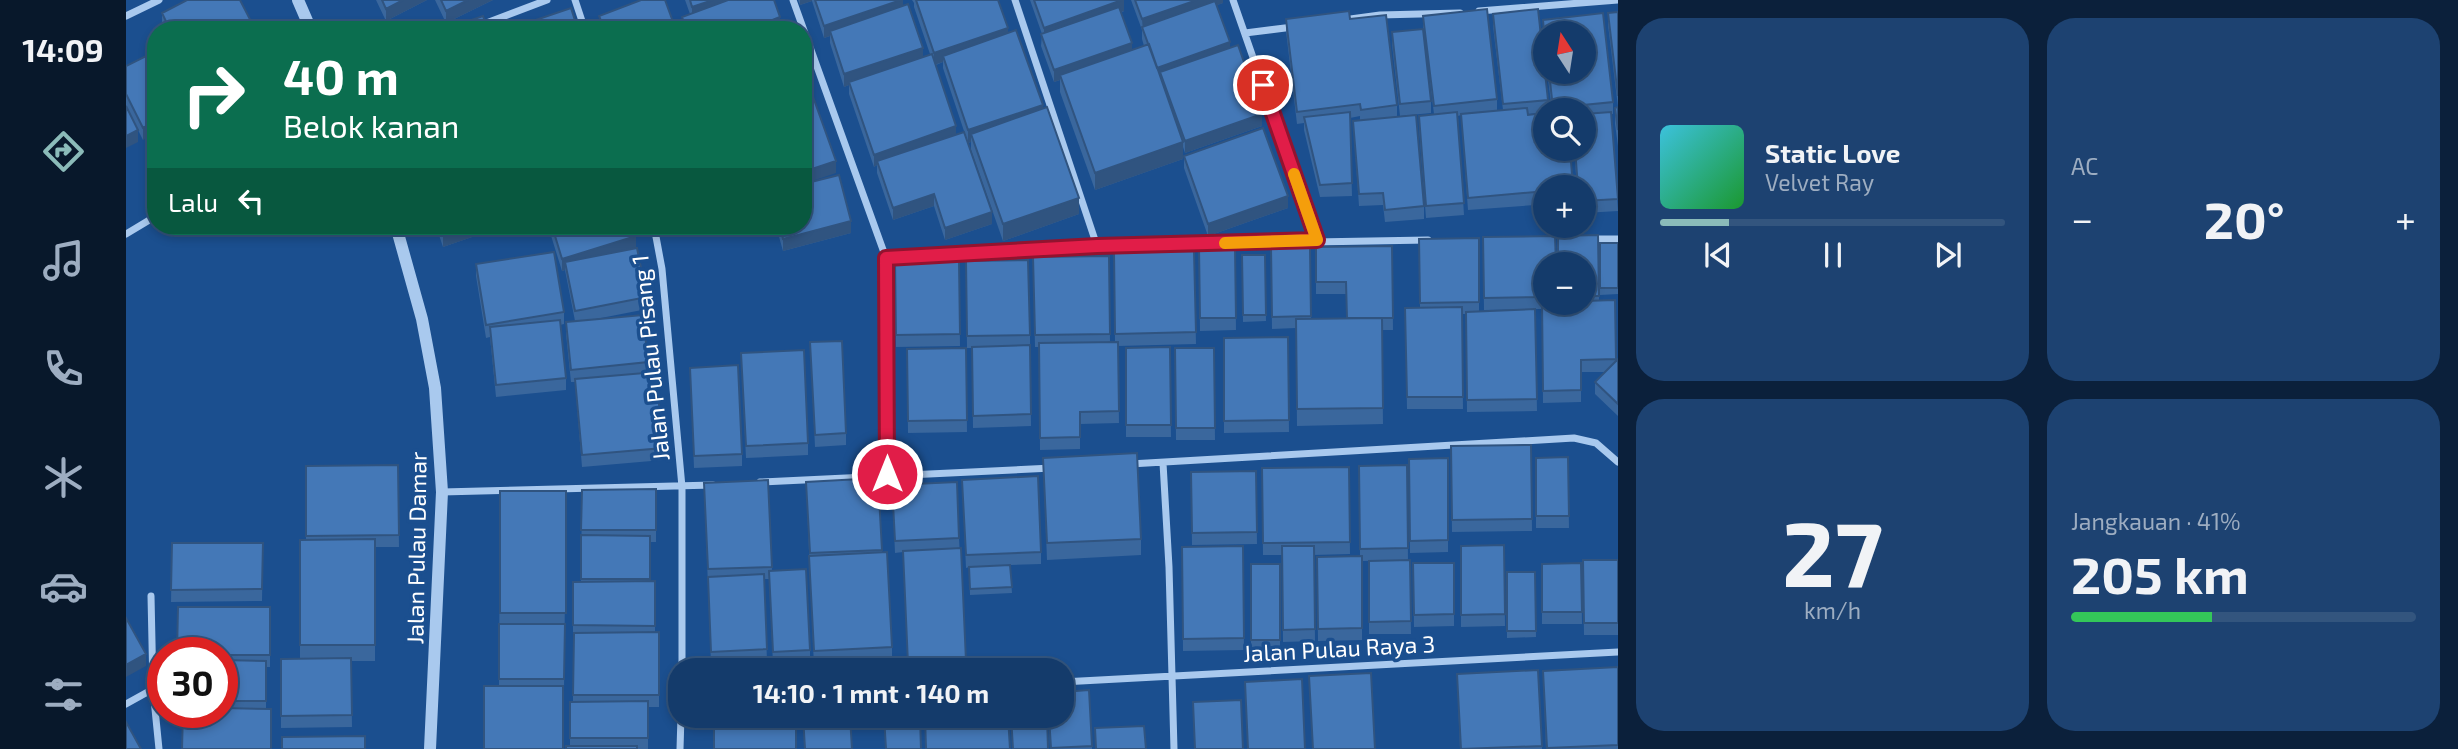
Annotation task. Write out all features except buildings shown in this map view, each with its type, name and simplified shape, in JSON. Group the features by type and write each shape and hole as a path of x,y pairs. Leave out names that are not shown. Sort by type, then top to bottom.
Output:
{"street":[{"path":"126,16 159,0"},
{"path":"298,0 307,21"},
{"path":"492,21 547,0"},
{"path":"575,0 582,21"},
{"path":"793,0 801,21"},
{"path":"1015,0 1097,246"},
{"path":"1233,0 1317,240"},
{"path":"1340,20 1380,15 1469,12 1618,0"},
{"path":"1245,33 1299,26"},
{"path":"812,53 886,258 887,474"},
{"path":"126,234 147,221"},
{"name":"Jalan Pulau Damar","path":"399,235 422,318 435,388 442,492 430,749"},
{"name":"Jalan Pulau Pisang 1","path":"656,235 662,269 682,487 682,658"},
{"path":"1577,239 1618,239"},
{"path":"886,258 1097,246 1317,240 1440,240"},
{"path":"1121,465 1574,438 1596,443 1618,462"},
{"path":"1163,463 1174,749"},
{"path":"751,483 1066,467"},
{"path":"442,492 723,484"},
{"path":"152,596 152,637"},
{"name":"Jalan Pulau Raya 3","path":"1074,681 1618,652"},
{"path":"126,704 147,692"},
{"path":"157,728 159,749"},
{"path":"680,749 681,728"}],"slow traffic":[{"path":"1225,243 1317,240 1294,174"}],"route":[{"path":"887,474 886,258 1097,246 1317,240 1263,85"}]}
